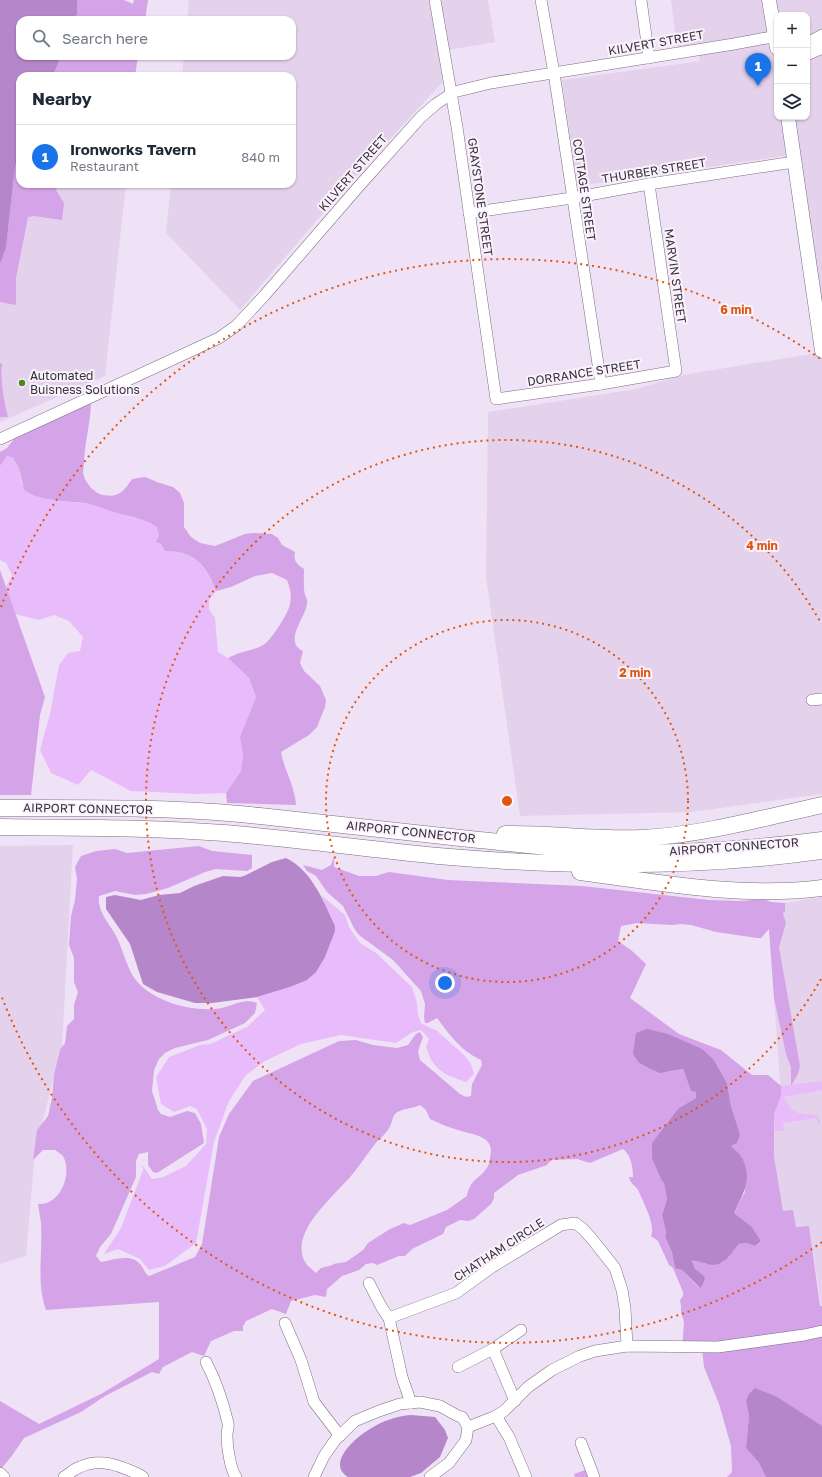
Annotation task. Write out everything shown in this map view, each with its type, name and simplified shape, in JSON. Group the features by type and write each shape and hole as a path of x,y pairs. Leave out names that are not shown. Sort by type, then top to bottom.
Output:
{"highway":[{"path":"438,835 521,834 602,838 659,837 694,832 822,805"},
{"name":"AIRPORT CONNECTOR","path":"0,808 190,811 240,814 553,848 624,852 723,850 822,840"},
{"name":"AIRPORT CONNECTOR","path":"0,827 112,828 198,832 496,860 580,864 649,864 739,860 822,851"},
{"path":"496,860 663,884 770,891 822,888"}],"main road":[{"path":"769,0 774,29"},
{"path":"788,120 822,351"}],"street":[{"name":"GRAYSTONE STREET","path":"435,0 470,213 496,399"},
{"name":"COTTAGE STREET","path":"541,0 554,73 601,384"},
{"path":"641,0 649,58"},
{"name":"KILVERT STREET","path":"0,438 157,367 227,333 264,296 355,190 421,117 451,94 491,83 774,40"},
{"name":"THURBER STREET","path":"470,213 794,162"},
{"name":"MARVIN STREET","path":"649,184 676,371"},
{"name":"DORRANCE STREET","path":"496,399 601,384 676,371"},
{"name":"CHATHAM CIRCLE","path":"389,1318 456,1293 492,1267 561,1225 575,1223 584,1229 615,1268 622,1290 625,1308 627,1346"},
{"path":"369,1283 389,1318 402,1377 411,1403"},
{"path":"285,1323 301,1360 314,1402 340,1436"},
{"path":"458,1367 493,1349 521,1330"},
{"path":"468,1427 496,1416 504,1411 528,1387 552,1370 580,1356 595,1351 627,1346 718,1347 804,1335 822,1331"},
{"path":"493,1349 515,1401"},
{"path":"206,1362 216,1381 229,1424 227,1436 231,1463 236,1477"},
{"path":"314,1477 324,1456 340,1436 355,1421 400,1404 420,1402 440,1406 462,1417 468,1427 466,1440 449,1463 430,1477"},
{"path":"496,1416 509,1436 526,1477"},
{"path":"581,1443 594,1477"},
{"path":"64,1477 80,1466 100,1461 119,1465 143,1477"},
{"path":"0,1473 4,1477"}],"shaded area":[{"path":"0,0 77,0 76,16 16,16 16,60 59,60 55,72 16,72 16,164 6,248 0,264"},
{"path":"77,0 124,0 133,4 134,0 148,0 146,16 76,16"},
{"path":"189,0 488,0 495,42 448,50 450,74 335,199 240,310 166,233 171,188 296,188 296,72 182,72 184,60 296,60 296,16 187,16"},
{"path":"671,0 822,0 822,794 692,812 520,816 486,577 488,412 636,389 683,375 816,353 788,169 784,156 577,186 562,80 700,61 698,51 678,53"},
{"path":"59,60 137,60 136,72 55,72"},
{"path":"16,163 16,188 126,188 105,376 0,422 0,264 6,248"},
{"path":"16,164 16,188 57,188 56,190 64,203 62,220 34,216 28,217 16,278 16,305 0,302 0,264 6,248"},
{"path":"0,363 2,364 2,384 8,417 0,417"},
{"path":"91,400 83,473 88,484 93,490 100,494 109,496 117,494 124,490 132,479 145,477 173,487 180,493 184,503 184,527 191,537 200,543 215,546 245,534 272,534 278,538 282,545 295,552 296,562 304,569 304,589 307,603 297,629 295,642 297,647 303,651 300,663 304,671 320,686 326,700 325,707 317,727 309,735 281,752 284,765 294,791 296,805 227,803 226,793 241,771 243,755 240,737 256,697 249,678 228,658 263,645 275,632 290,604 291,598 287,580 272,573 255,576 231,587 216,591 204,567 192,557 176,552 165,551 161,544 156,542 159,535 157,527 152,524 90,504 48,499 32,494 24,490 19,468 13,458 7,456 0,466 0,452 7,448 17,435"},
{"path":"7,456 13,458 19,468 22,485 50,500 92,504 116,513 143,520 158,527 159,535 156,542 161,544 165,551 176,552 192,557 208,574 216,591 209,600 209,609 215,618 218,652 228,658 249,678 256,697 240,737 243,755 241,771 226,793 196,794 131,791 91,770 78,785 51,773 40,750 50,714 59,665 68,653 80,651 83,637 69,621 54,615 39,620 15,614 6,587 12,575 6,563 0,560 0,466"},
{"path":"0,570 45,697 40,715 31,795 0,795"},
{"path":"73,845 62,1046 35,1151 26,1256 0,1264 0,846"},
{"path":"199,846 212,851 252,855 252,868 247,871 216,869 205,872 168,888 146,894 135,895 115,891 99,896 100,908 120,944 132,975 142,987 152,994 174,1004 199,1009 222,1008 239,1002 248,1001 257,1003 255,1013 245,1023 208,1040 175,1048 165,1053 159,1059 154,1070 152,1091 158,1110 161,1114 170,1117 187,1111 195,1113 201,1124 204,1143 157,1173 153,1172 148,1165 148,1152 139,1154 136,1161 136,1177 111,1234 100,1247 96,1256 101,1262 122,1258 132,1259 140,1264 149,1276 195,1257 202,1244 219,1137 229,1114 253,1081 339,1041 356,1040 373,1045 397,1048 408,1045 416,1034 420,1032 423,1037 418,1051 420,1060 460,1094 466,1097 471,1096 472,1084 482,1065 481,1060 474,1057 462,1047 437,1018 425,1023 425,1004 421,991 393,960 359,935 343,906 327,892 316,876 307,871 303,865 322,870 331,865 334,856 334,867 359,876 376,876 389,872 448,880 582,886 709,900 741,901 764,899 771,902 785,903 785,911 783,913 786,923 779,947 800,1066 798,1074 791,1086 791,1067 786,1054 774,998 769,929 761,938 757,938 716,932 691,925 637,923 621,926 618,941 631,950 646,964 630,998 679,1034 721,1050 752,1075 768,1075 781,1086 781,1096 774,1114 774,1156 783,1211 793,1210 796,1227 809,1226 820,1306 822,1306 822,1426 746,1401 749,1416 746,1448 759,1463 766,1477 727,1477 732,1472 731,1446 719,1404 704,1367 702,1349 682,1350 684,1322 680,1300 683,1296 683,1292 673,1268 669,1265 658,1241 651,1236 652,1226 646,1207 638,1190 631,1183 629,1177 633,1177 632,1165 628,1154 623,1149 590,1163 577,1159 551,1160 547,1165 518,1175 494,1193 494,1198 491,1204 474,1219 468,1221 460,1220 446,1227 443,1234 412,1249 405,1256 399,1256 377,1265 373,1263 366,1264 359,1270 342,1276 327,1289 326,1297 315,1295 291,1301 286,1314 272,1309 246,1321 243,1326 243,1331 234,1331 211,1341 204,1356 192,1352 163,1367 159,1374 152,1372 105,1396 81,1412 24,1438 0,1470 0,1401 39,1424 101,1394 159,1359 159,1302 46,1310 41,1289 41,1223 38,1204 53,1200 58,1194 65,1180 66,1163 63,1156 55,1150 43,1150 33,1160 37,1130 48,1116 52,1098 54,1075 60,1050 65,1043 67,1026 74,1019 74,1005 78,992 74,982 74,958 69,945 71,916 75,900 77,879 75,867 81,856 96,851 115,849 127,853","holes":["714,1060 727,1083 731,1106 740,1134 731,1146 742,1158 745,1192 734,1213 752,1227 761,1241 755,1246 746,1243 739,1244 722,1263 707,1264 695,1260 692,1262 699,1288 682,1270 675,1267 672,1253 665,1238 666,1232 662,1215 667,1199 664,1183 679,1108 696,1098 696,1092 691,1091 683,1069 660,1072 651,1070 639,1063","420,1105 426,1110 430,1119 450,1128 476,1135 486,1140 490,1144 491,1150 488,1166 473,1182 468,1190 467,1196 447,1210 410,1225 404,1223 390,1229 368,1243 363,1250 346,1262 321,1268 316,1273 307,1265 302,1253 303,1240 308,1227 316,1214 355,1171 386,1132 395,1114"]},
{"path":"286,858 303,870 310,878 321,896 335,926 335,931 325,957 316,972 307,980 257,997 212,1003 195,1003 157,992 143,984 130,944 106,909 106,897 115,895 141,900 159,895 180,893 194,886 223,876 244,876 272,862"},
{"path":"321,895 345,915 349,927 360,943 376,953 412,987 421,1023 436,1030 464,1055 471,1064 474,1074 466,1082 445,1074 436,1067 426,1047 429,1039 421,1030 413,1032 396,1043 341,1035 301,1044 265,1061 246,1075 229,1101 214,1142 196,1243 165,1266 149,1270 140,1259 118,1249 104,1254 121,1228 143,1170 142,1165 152,1179 163,1177 186,1166 206,1144 207,1129 197,1109 190,1106 174,1112 161,1104 156,1077 169,1057 200,1045 210,1044 247,1027 265,1010 257,997 290,987 335,931 335,926"},
{"path":"822,897 821,1306 809,1226 795,1227 783,1211 774,1156 774,1114 781,1096 769,928 786,923 783,913 785,911 785,903"},
{"path":"647,1029 668,1034 702,1049 714,1060 727,1083 731,1106 740,1134 737,1143 731,1146 742,1158 747,1173 747,1180 746,1186 734,1213 752,1227 761,1241 755,1246 746,1243 739,1244 724,1261 716,1265 692,1261 695,1269 705,1277 700,1288 682,1270 675,1268 672,1253 665,1237 666,1232 662,1215 667,1199 664,1183 652,1158 652,1143 679,1108 696,1098 696,1092 691,1091 683,1069 660,1073 639,1063 633,1054 636,1033"},
{"path":"822,1081 822,1090 784,1097 790,1108 794,1111 817,1115 821,1123 818,1124 816,1118 783,1123 784,1131 775,1131 774,1114 781,1096 781,1086"},
{"path":"755,1388 777,1397 822,1426 822,1477 766,1477 759,1463 746,1448 749,1416 746,1401 749,1394"},
{"path":"411,1415 435,1417 445,1430 448,1438 440,1457 421,1473 410,1477 348,1477 342,1471 340,1465 346,1451 351,1444 364,1433 390,1419"},
{"path":"591,1468 595,1477 575,1477 574,1474"}],"place":[{"name":"Ironworks Tavern","path":"758,86"},
{"name":"Automated Buisness Solutions","path":"22,383"}]}
